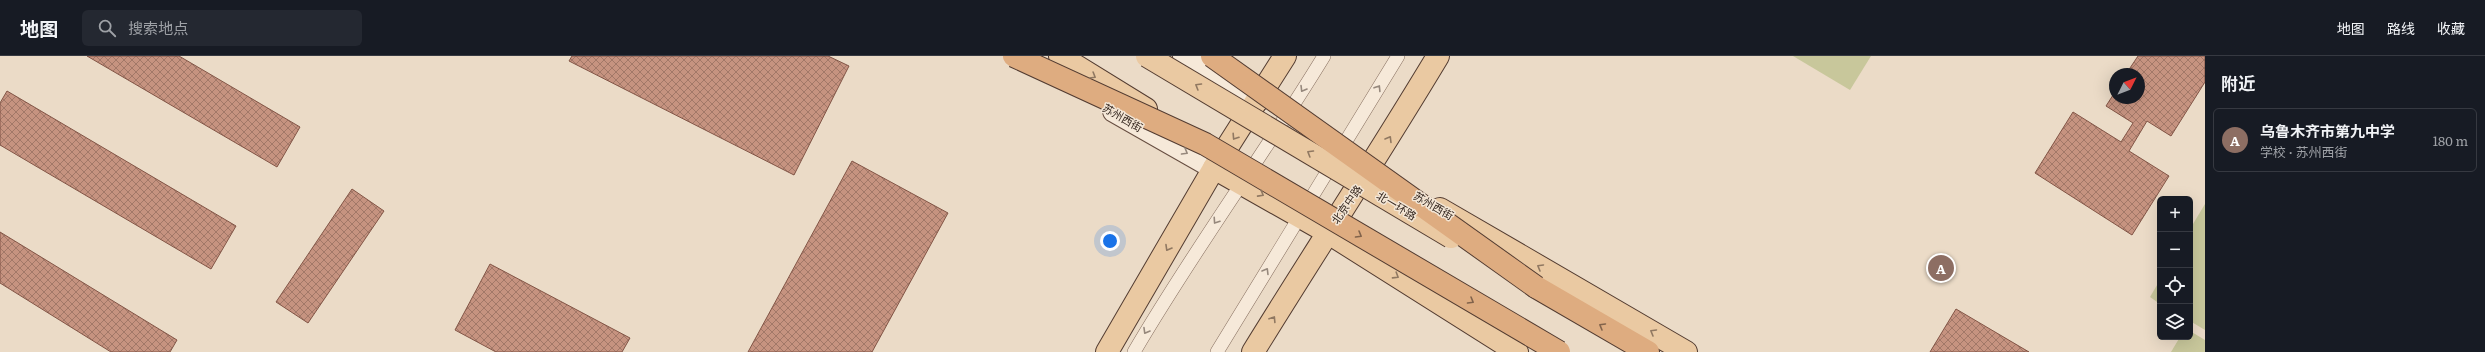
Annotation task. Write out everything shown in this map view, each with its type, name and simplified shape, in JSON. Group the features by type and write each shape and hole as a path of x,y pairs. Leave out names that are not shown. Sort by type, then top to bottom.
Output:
{"highway":[{"path":"1014,56 1205,144 1559,352"},
{"path":"1212,56 1536,288"},
{"name":"北一环路","path":"1536,288 1648,352"}],"main road":[{"name":"苏州西街","path":"1017,56 1299,215 1516,352"},
{"path":"1060,56 1205,144"},
{"name":"北一环路","path":"1147,56 1536,288"},
{"name":"苏州西街","path":"1184,56 1340,150 1686,352"},
{"path":"1107,352 1214,168 1285,56"},
{"name":"北京中路","path":"1253,352 1327,232 1371,168 1438,56"}],"lane":[{"path":"1134,352 1169,292 1287,117 1324,56"},
{"path":"1217,352 1299,215 1398,56"}],"green space":[{"path":"1793,56 1871,56 1850,90"},
{"path":"2205,204 2205,330 2193,323 2193,224"},
{"path":"2157,285 2157,302 2150,297"},
{"path":"2193,333 2205,340 2205,352 2171,352 2178,340 2193,340"}],"building":[{"path":"87,56 179,56 300,127 277,167"},
{"path":"572,56 828,56 849,66 794,175 569,61"},
{"path":"2138,56 2205,56 2205,82 2171,136 2147,121 2129,151 2169,176 2132,235 2035,173 2073,112 2121,142 2133,123 2106,106 2109,101 2109,104 2145,104 2145,68 2130,68"},
{"path":"7,91 236,226 211,269 0,145 0,103"},
{"path":"852,161 948,213 872,352 748,352"},
{"path":"352,189 384,211 308,323 276,302"},
{"path":"0,232 177,340 170,352 111,352 0,283"},
{"path":"490,264 630,338 622,352 496,352 455,330"},
{"path":"1956,309 2029,352 1930,352"}],"place":[{"name":"乌鲁木齐市第九中学","path":"1941,268"}]}
